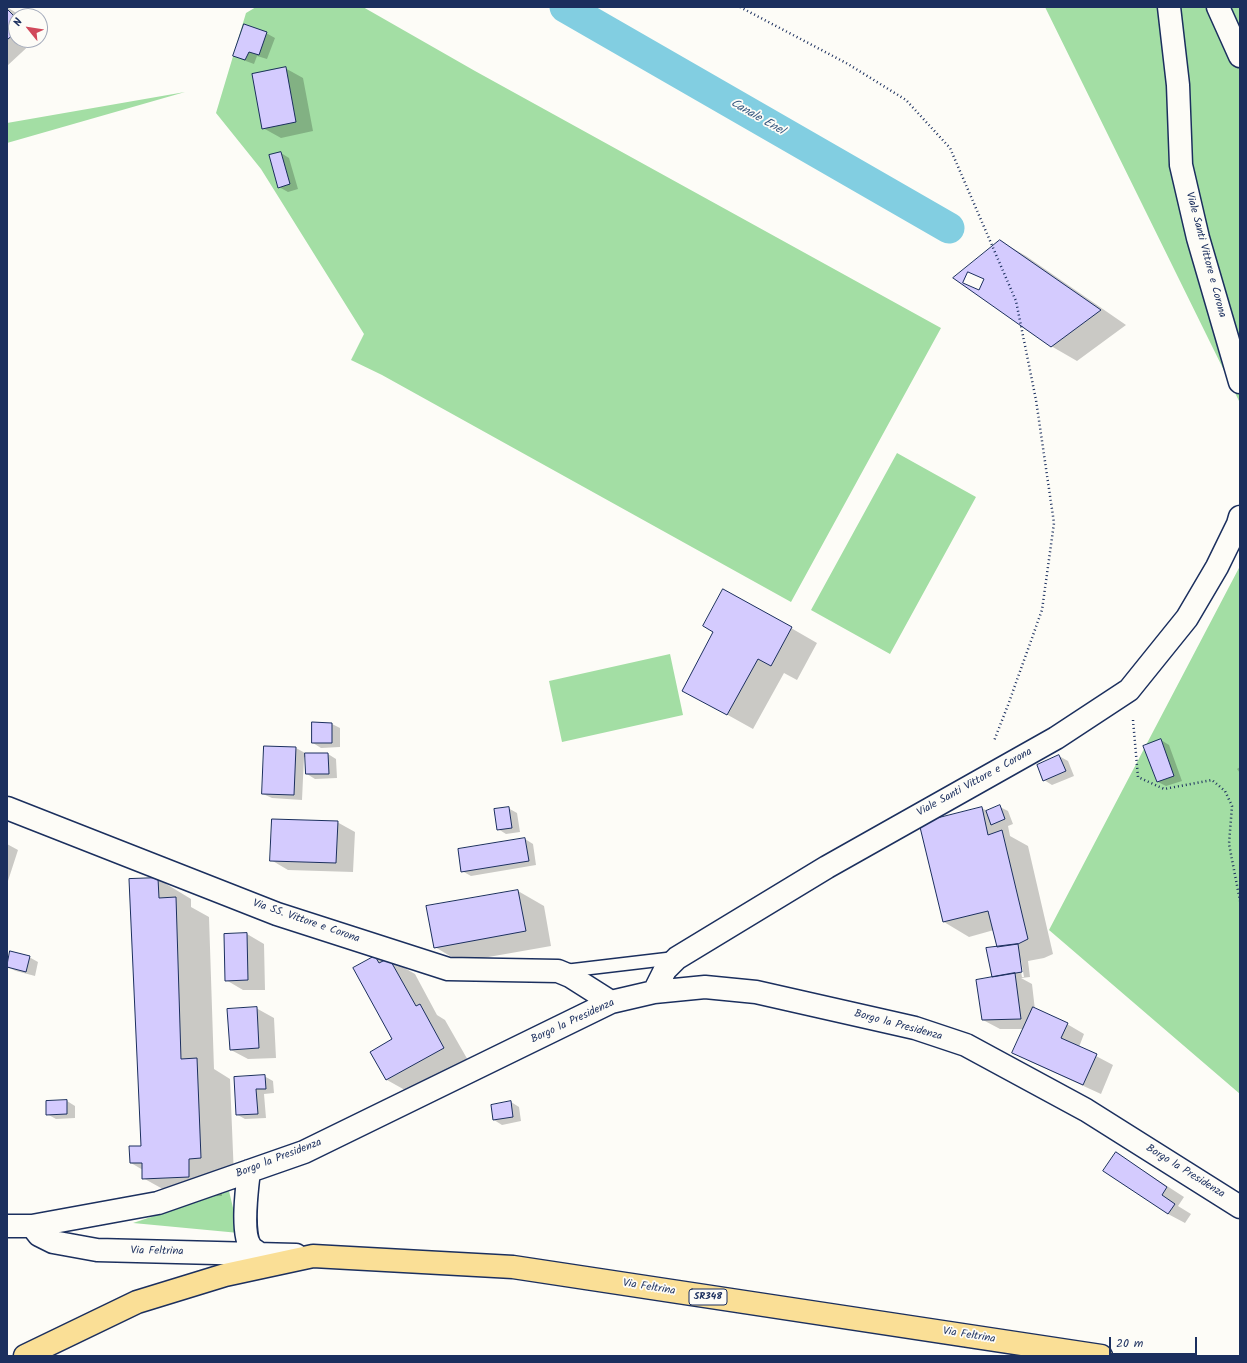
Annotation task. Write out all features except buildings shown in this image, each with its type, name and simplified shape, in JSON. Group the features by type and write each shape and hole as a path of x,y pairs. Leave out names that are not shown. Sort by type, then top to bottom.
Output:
{"main road":[{"name":"Via Feltrina","path":"25,1356 137,1302 225,1275 313,1256 513,1267 1101,1356"}],"street":[{"name":"Viale Santi Vittore e Corona","path":"1169,7 1178,84 1181,164 1198,238 1240,382"},
{"path":"1218,7 1240,56"},
{"name":"Viale Santi Vittore e Corona","path":"654,992 665,970 677,958 827,867 1056,738 1129,690 1187,618 1217,567 1240,517"},
{"name":"Via SS. Vittore e Corona","path":"7,808 277,914 448,969 558,971 570,976 611,1002"},
{"name":"Borgo la Presidenza","path":"32,1226 158,1203 304,1152 611,1002 654,992 704,987 756,992 915,1028 966,1045 1086,1110 1240,1207"},
{"path":"249,1171 246,1198 246,1232 250,1246 261,1255"},
{"path":"7,1226 32,1226"},
{"name":"Via Feltrina","path":"32,1226 39,1235 53,1242 97,1250 313,1256"}],"lane":[{"path":"558,971 677,958"}],"path":[{"path":"740,7 848,64 906,100 950,148 1016,300 1036,400 1054,524 1042,610 979,781"},
{"path":"1129,690 1138,777 1164,790 1212,780 1225,791 1232,806 1229,844 1240,901"}],"green space":[{"path":"256,7 363,7 475,71 941,328 791,602 382,375 351,360 364,334 261,169 216,113 246,13"},
{"path":"1045,7 1240,7 1240,403"},
{"path":"185,92 7,143 7,123"},
{"path":"897,453 976,497 890,654 811,610"},
{"path":"1240,566 1240,1094 1049,930"},
{"path":"670,654 683,715 562,742 549,681"},
{"path":"229,1191 239,1233 133,1223"}],"waterway":[{"name":"Canale Enel","path":"565,7 949,228"}]}
